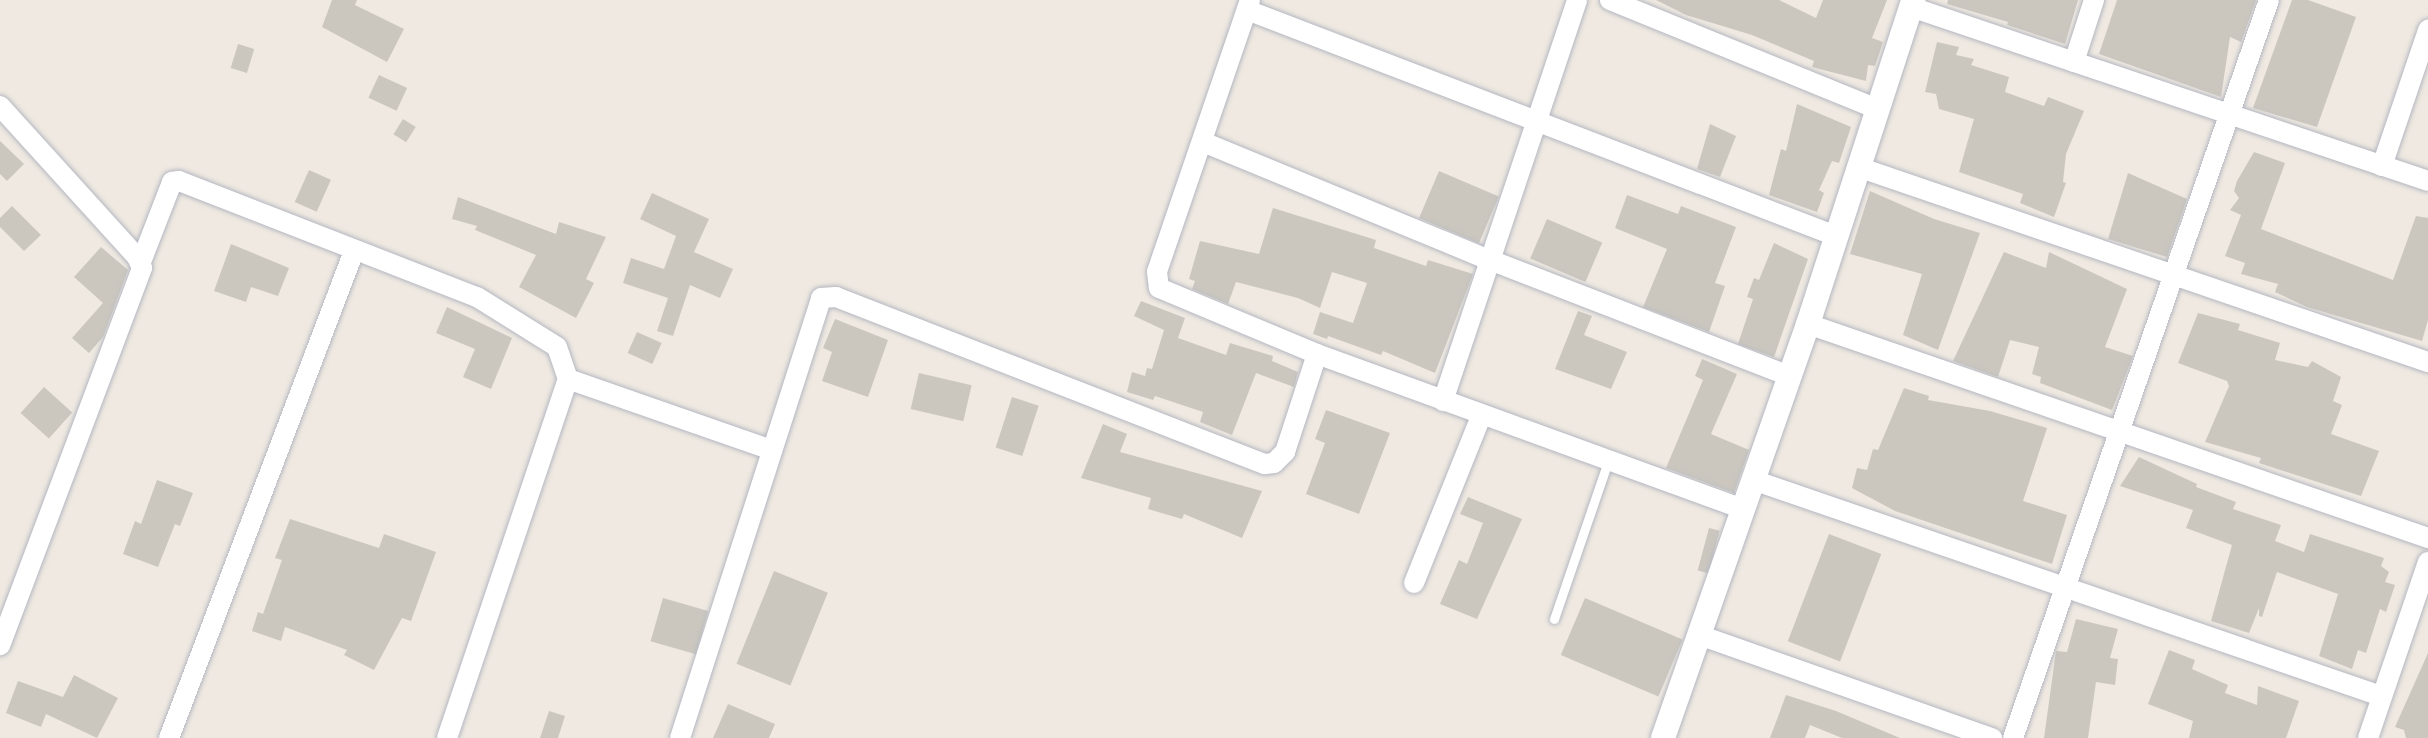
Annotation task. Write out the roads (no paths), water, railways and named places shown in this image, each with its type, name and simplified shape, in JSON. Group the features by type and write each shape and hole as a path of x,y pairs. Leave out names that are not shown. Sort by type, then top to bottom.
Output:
{"street":[{"path":"1443,401 1577,0"},
{"path":"1610,0 1877,109"},
{"path":"2074,62 2094,0"},
{"path":"2013,738 2269,0"},
{"path":"1662,738 1700,635 1741,508 1808,324 1861,168 1877,109 1912,4 2074,62 2230,112 2428,181"},
{"path":"1741,508 1481,416 1317,354 1159,288 1157,272 1249,5 1537,124 1836,236"},
{"path":"2382,166 2428,30"},
{"path":"0,106 141,262"},
{"path":"1203,142 1490,260 1789,376"},
{"path":"1861,168 2173,277 2428,362"},
{"path":"0,645 141,272 141,262 175,180 222,195 354,251 477,297 544,336 556,347 568,379 447,738"},
{"path":"169,738 354,251"},
{"path":"680,738 817,303 828,296 1265,464 1274,463 1285,452 1317,354"},
{"path":"1808,324 2428,538"},
{"path":"568,379 772,450"},
{"path":"1414,583 1481,416"},
{"path":"1753,480 2380,696"},
{"path":"2367,738 2380,696 2421,606 2428,562"},
{"path":"1700,635 1992,738"}],"lane":[{"path":"1554,619 1608,461"}]}
